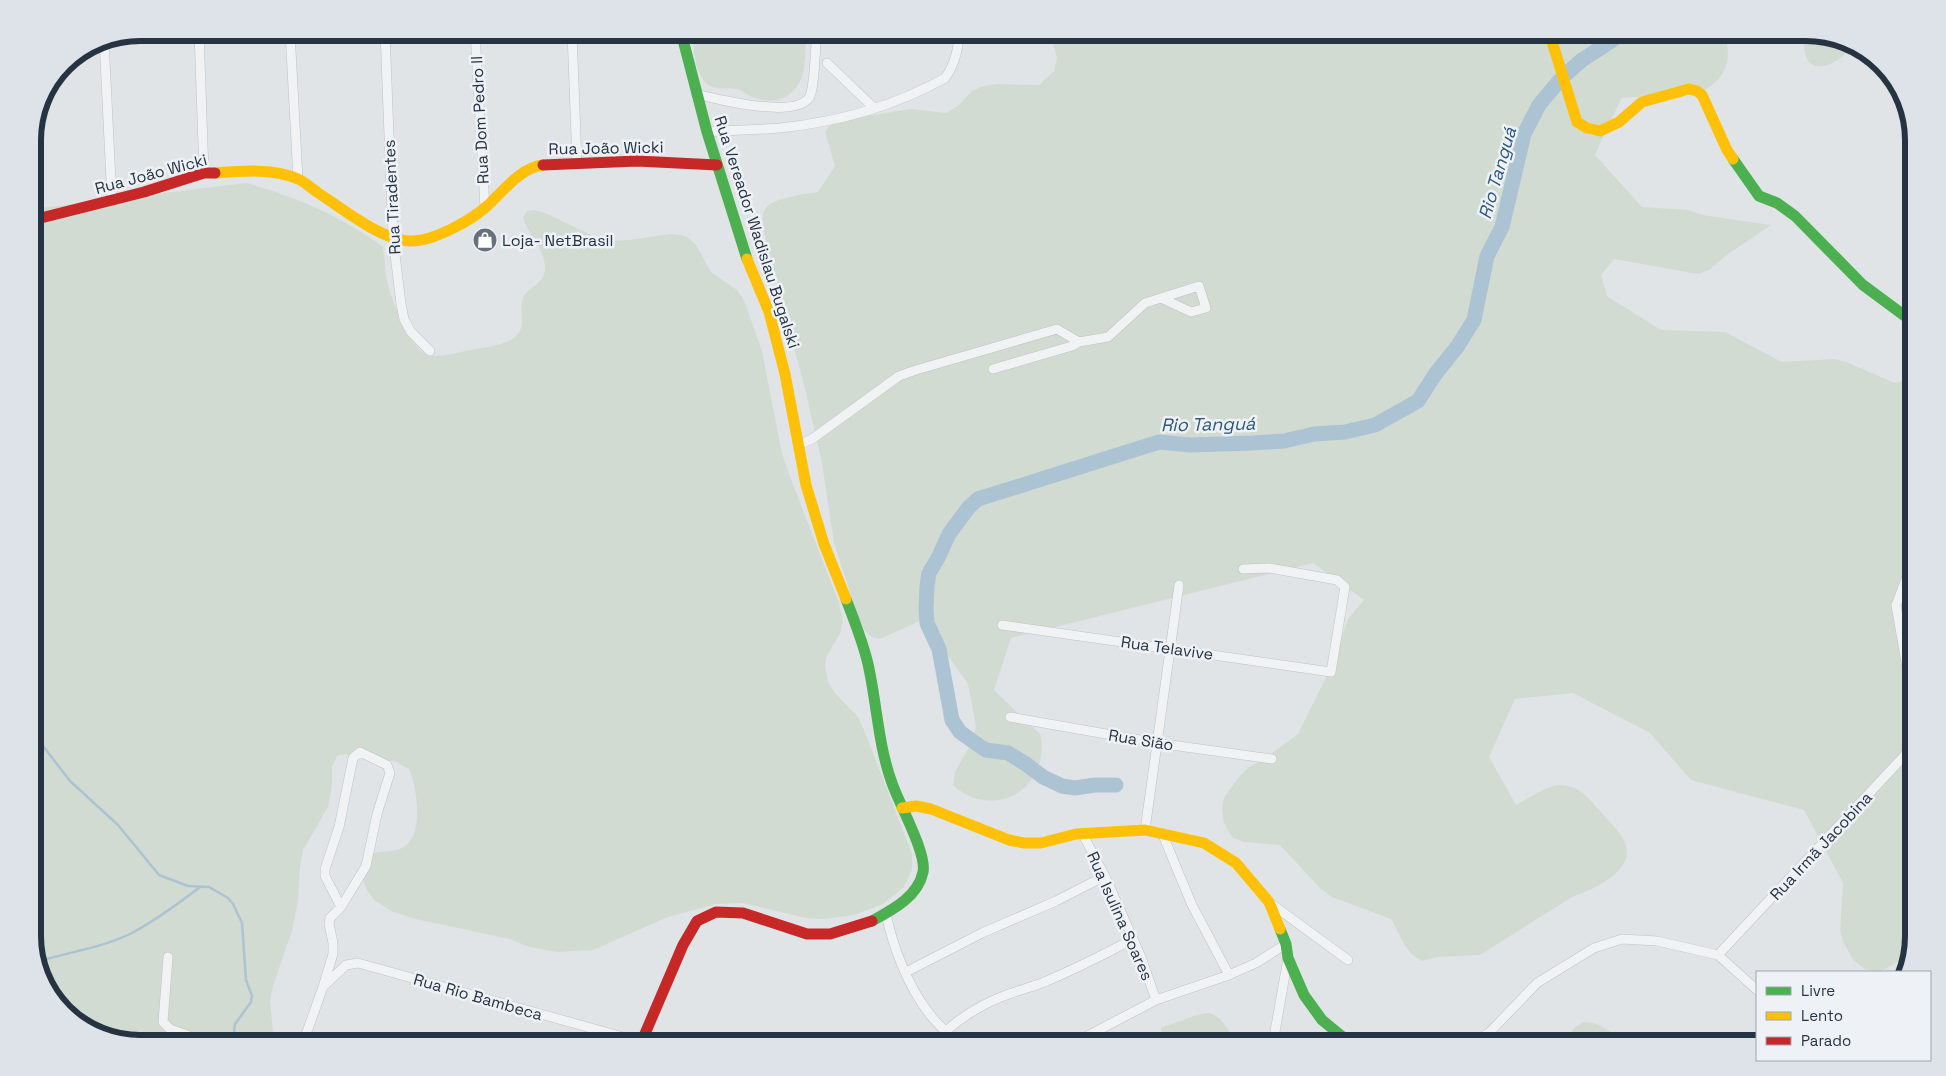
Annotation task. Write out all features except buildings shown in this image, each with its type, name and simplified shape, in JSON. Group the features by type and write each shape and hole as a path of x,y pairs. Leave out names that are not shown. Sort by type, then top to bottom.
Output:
{"street":[{"path":"199,41 204,173"},
{"path":"290,41 298,179"},
{"name":"Rua Tiradentes","path":"385,41 393,238 401,304 404,320 411,332 430,351"},
{"name":"Rua Dom Pedro II","path":"476,41 485,208"},
{"path":"572,41 577,163"},
{"name":"Rua Vereador Wadislau Bugalski","path":"644,1035 683,945 698,921 716,912 743,913 807,934 830,934 870,922 899,906 916,887 923,872 922,856 892,783 882,749 868,662 856,623 824,544 806,486 785,374 769,312 749,264 717,165 696,94 683,41"},
{"path":"696,94 764,107 778,108 802,103 809,98 812,91 815,41"},
{"path":"707,132 780,128 831,120 874,108 945,78 951,70 959,41"},
{"path":"1552,41 1578,122 1587,128 1600,131 1619,122 1642,102 1690,89 1697,91 1702,95 1727,150 1759,196 1778,203 1795,216 1863,285 1905,316"},
{"path":"104,49 112,201"},
{"path":"827,63 874,108"},
{"name":"Rua João Wicki","path":"41,218 112,201 204,173 249,171 272,173 298,179 357,219 393,238 410,241 425,239 463,223 485,208 512,181 526,171 540,165 637,162 717,165"},
{"path":"992,369 1072,346 1079,342 1108,337 1145,303 1199,286 1206,308 1191,312 1161,298"},
{"path":"798,445 812,439 899,376 1057,329 1079,342"},
{"name":"Rua Telavive","path":"1002,625 1332,672 1345,587 1337,580 1269,568 1243,570"},
{"path":"1905,582 1896,605 1905,656"},
{"path":"1145,830 1179,585"},
{"name":"Rua Sião","path":"1010,717 1157,743 1272,759"},
{"path":"306,1035 333,954 330,918 341,907 368,858 377,814 390,773 387,765 360,752 353,758 339,827 325,869 325,876 341,907"},
{"name":"Rua Irmã Jacobina","path":"1718,955 1905,755"},
{"path":"902,808 916,806 931,809 1009,840 1024,843 1041,843 1082,834 1145,830 1204,843 1236,863 1269,902 1348,960"},
{"path":"1162,833 1192,905 1230,975"},
{"name":"Rua Isulina Soares","path":"1082,834 1105,876 1156,1000"},
{"path":"906,972 982,932 1056,902 1105,876"},
{"path":"1269,902 1286,944 1288,958 1304,995 1322,1020 1340,1035"},
{"path":"886,913 889,931 906,972 926,1010 949,1035"},
{"path":"946,1031 957,1021 984,1005 1081,966 1132,939"},
{"path":"1485,1035 1537,983 1594,948 1622,939 1657,941 1718,955 1756,989"},
{"path":"1091,1035 1156,1000 1230,975 1256,963 1286,944"},
{"path":"168,957 163,1022 170,1029 186,1035"},
{"path":"1275,1035 1288,958"},
{"name":"Rua Rio Bambeca","path":"323,987 346,965 358,963 613,1035"}],"shaded area":[{"path":"693,41 807,41 803,73 798,85 788,95 776,100 757,99 737,89 713,87 702,78 696,62"},
{"path":"1052,41 1727,41 1728,59 1726,67 1717,81 1702,92 1622,98 1613,116 1610,128 1603,137 1595,155 1642,207 1689,210 1702,215 1771,225 1728,254 1709,270 1698,274 1614,259 1601,275 1607,296 1661,330 1725,332 1782,362 1835,359 1895,383 1905,380 1905,935 1901,961 1881,971 1865,969 1854,961 1843,942 1840,930 1843,883 1804,810 1691,780 1650,733 1573,693 1515,699 1489,757 1516,805 1538,792 1556,785 1579,790 1619,832 1626,846 1627,855 1624,864 1600,885 1572,897 1480,955 1437,957 1422,961 1416,958 1407,948 1391,919 1332,897 1321,889 1280,845 1244,842 1233,838 1223,820 1222,807 1225,796 1249,767 1261,761 1298,734 1334,661 1348,619 1364,600 1313,563 1011,638 994,690 1040,734 1041,754 1035,775 1016,794 1004,799 991,801 977,799 965,794 953,785 955,772 972,742 976,726 968,684 922,620 880,639 869,635 859,620 834,543 822,463 805,389 764,233 763,215 768,205 774,202 789,197 818,192 835,166 825,132 832,122 910,109 946,113 959,105 972,91 983,86 997,84 1039,85 1054,71 1057,58"},
{"path":"1805,41 1831,45 1848,51 1836,61 1819,66 1812,64 1807,58 1804,48"},
{"path":"246,183 300,201 352,226 383,247 388,284 399,315 409,335 420,350 426,354 437,356 502,344 513,339 520,331 523,298 542,278 545,269 539,248 525,224 523,217 527,211 534,210 545,213 596,237 609,241 669,234 682,235 690,239 696,245 711,272 737,290 744,300 762,351 782,454 839,603 843,622 840,633 826,658 825,666 828,682 835,693 858,717 912,854 912,870 904,887 883,904 854,915 824,919 806,918 743,903 716,904 668,917 593,950 557,952 529,947 510,939 415,919 391,911 374,900 362,878 371,854 393,851 405,846 411,840 417,821 414,787 409,769 394,761 371,760 345,754 337,756 332,767 332,786 328,807 303,850 298,902 292,931 270,1000 273,1035 128,1034 103,1027 80,1014 70,1006 55,985 43,955 41,942 41,208"},
{"path":"1213,1014 1224,1024 1231,1035 1162,1035 1161,1027 1197,1015"},
{"path":"1583,1022 1589,1022 1600,1026 1614,1035 1569,1035 1574,1028"},
{"path":"1124,1032 1128,1035 1102,1035"}],"waterway":[{"name":"Rio Tanguá","path":"1566,74 1582,60 1611,41"},
{"name":"Rio Tanguá","path":"1116,785 1095,785 1075,788 1062,786 1043,777 1008,753 986,750 960,732 952,720 939,649 927,623 926,608 929,573 949,534 969,507 978,499 1159,442 1190,445 1252,443 1284,441 1314,434 1345,432 1375,425 1418,401 1474,320 1487,256 1502,227 1524,134 1539,105 1559,81"},
{"path":"41,743 70,781 118,825 159,875 188,886 209,887 228,898 233,904 242,923 246,980 252,996 251,1002 235,1024 235,1035"},
{"path":"45,960 98,946 132,933 167,912 200,887"}],"traffic: fast":[{"path":"683,41 707,132 747,259"},
{"path":"1733,159 1759,196 1777,203 1795,216 1863,285 1905,316"},
{"path":"846,599 868,664 887,769 917,841 923,864 920,881 910,896 872,921"},
{"path":"1280,929 1286,944 1288,958 1304,995 1322,1020 1340,1035"}],"traffic: slow":[{"path":"1552,41 1577,122 1587,128 1600,131 1619,122 1642,102 1689,89 1697,91 1702,95 1733,159"},
{"path":"215,173 257,171 279,173 298,179 374,229 387,235 410,241 429,238 461,224 486,207 519,176 534,167 543,165"},
{"path":"747,259 769,312 785,374 806,485 824,544 846,599"},
{"path":"902,808 916,806 931,809 1009,840 1024,843 1041,843 1076,834 1145,830 1204,843 1236,863 1269,902 1280,929"}],"traffic: jam":[{"path":"543,165 637,161 717,165"},
{"path":"41,218 144,192 204,173 215,173"},
{"path":"644,1035 683,945 697,921 716,912 743,913 807,934 830,934 872,921"}],"place":[{"name":"Loja- NetBrasil","path":"485,240"}]}
